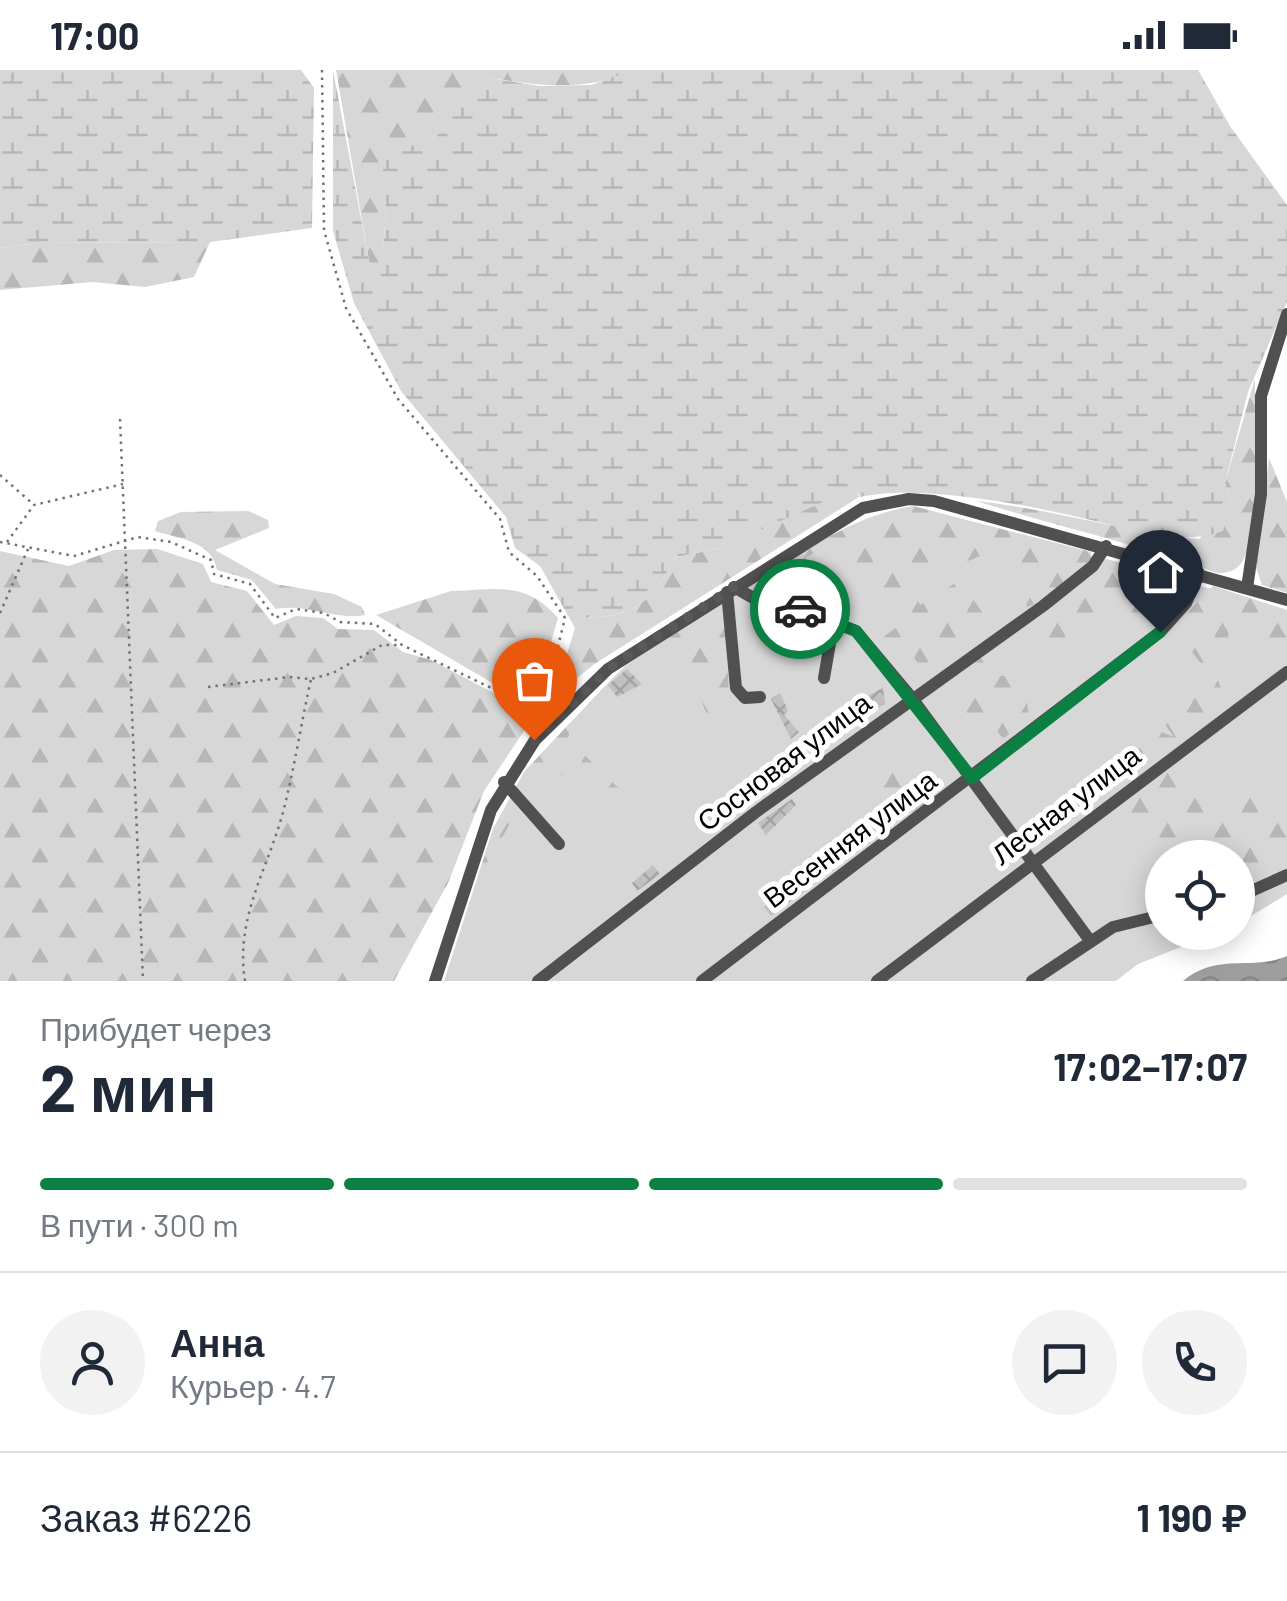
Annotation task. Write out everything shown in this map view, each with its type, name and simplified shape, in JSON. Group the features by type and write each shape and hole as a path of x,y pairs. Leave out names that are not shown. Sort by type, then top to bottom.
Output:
{"street":[{"path":"1246,588 1261,494 1261,396 1287,314"},
{"path":"434,981 504,782 534,740 608,669 863,508 909,499 934,501 1106,546 1287,600"},
{"name":"Сосновая улица","path":"538,981 912,698 1042,606 1093,566 1106,546"},
{"name":"Весенняя улица","path":"702,981 1160,632 1186,603 1199,573"},
{"path":"731,589 834,620 856,631 912,698 1091,942"},
{"path":"731,589 736,688 745,698 760,697"},
{"path":"824,678 834,620"},
{"name":"Лесная улица","path":"877,981 1287,672"},
{"path":"504,782 559,844"},
{"path":"1255,889 1287,875"},
{"path":"1032,981 1091,942 1145,918"}],"path":[{"path":"322,70 324,230 346,308 398,399 500,519 509,552 537,576 565,618 534,740"},
{"path":"120,420 128,540 143,981"},
{"path":"0,475 34,505"},
{"path":"124,484 34,505 3,542 74,556 128,540 171,542 211,560 214,574 250,584 275,618 296,609 324,613 340,622 375,624 402,645 542,712"},
{"path":"0,613 28,548"},
{"path":"208,687 275,678 311,679 333,674 382,645 402,645"},
{"path":"244,981 242,961 248,908 281,818 311,679"}],"green space":[{"path":"0,70 301,70 314,88 312,228 210,242 37,243 0,248"},
{"path":"333,70 378,308 386,212 382,156 439,134 457,94 490,78 540,86 591,85 633,70 1198,70 1230,126 1287,205 1287,302 1248,392 1225,483 1231,505 1223,531 1175,537 977,498 913,493 860,497 856,487 721,548 676,557 658,586 640,604 617,614 583,618 575,628 540,566 515,548 506,517 401,391 354,303 333,231"},
{"path":"336,70 633,70 581,84 545,85 490,78 449,126 423,146 383,156 386,212 378,313"},
{"path":"210,242 194,277 145,287 93,282 0,290 0,248 37,243"},
{"path":"1255,378 1253,522 1243,560 1232,571 1217,573 976,501 1199,539 1231,505 1225,483"},
{"path":"1269,458 1287,502 1287,593 1262,585 1256,568"},
{"path":"856,486 859,497 596,663 554,696 575,628 583,618 617,614 640,604 658,586 676,557 721,548"},
{"path":"913,506 1287,610 1287,894 1255,914 1255,840 1145,840 1145,950 1173,950 1138,964 1116,981 444,981 493,829 524,772 625,666 832,534"},
{"path":"913,506 1091,552 1092,562 1041,602 1027,607 1020,573 1002,565 995,550 911,584 920,605 960,580 995,631 930,680 910,652 891,661 877,641 900,625 840,541 806,557 801,565 842,618 778,598 764,598 758,583 814,546 870,517"},
{"path":"248,511 268,520 269,528 215,550 275,584 334,594 362,607 365,615 276,609 252,580 217,570 202,547 155,531 158,521 181,512"},
{"path":"157,549 203,564 211,582 247,591 274,625 296,616 323,618 338,629 374,630 403,652 431,660 511,702 527,716 526,728 484,791 448,883 394,981 0,981 0,551 69,566 114,550"},
{"path":"1106,559 1186,579 1184,592 1132,642 1109,617 1045,663 1021,629"},
{"path":"1213,586 1287,610 1287,659 1280,671 1240,614 1230,619 1226,657 1212,667 1228,704 1133,777 1119,751 1154,729 1174,737 1125,670 1133,663 1159,697 1206,670 1173,628"},
{"path":"451,591 522,592 558,618 534,701 501,688 376,615"},
{"path":"726,603 729,710 708,718 695,683 663,639"},
{"path":"983,656 992,675 1024,677 1029,717 1003,739 984,713 954,732 940,701 967,684 961,673"},
{"path":"572,721 568,739 632,801 622,804 568,769 549,786 524,772"},
{"path":"1175,760 1209,814 1260,786 1287,837 1287,858 1255,875 1255,840 1216,840 1207,823 1170,840 1145,840 1145,844 1121,806"},
{"path":"899,763 927,803 903,819 876,793"},
{"path":"518,784 525,798 477,880 493,829"}],"water":[{"path":"1287,956 1287,981 1183,981 1209,967"}],"building":[{"path":"627,669 642,684 617,697 608,685"},
{"path":"883,688 885,704 871,712 868,707 853,718 846,707"},
{"path":"780,693 788,711 784,715 799,732 791,739 771,699"},
{"path":"792,799 796,805 766,835 758,823"},
{"path":"653,865 660,874 637,891 632,883"},
{"path":"802,879 809,887 771,916 764,907"}],"way so far":[{"path":"534,740 608,669 734,587 754,599 800,609"}],"route":[{"path":"800,609 856,631 972,778 1160,632"}]}
